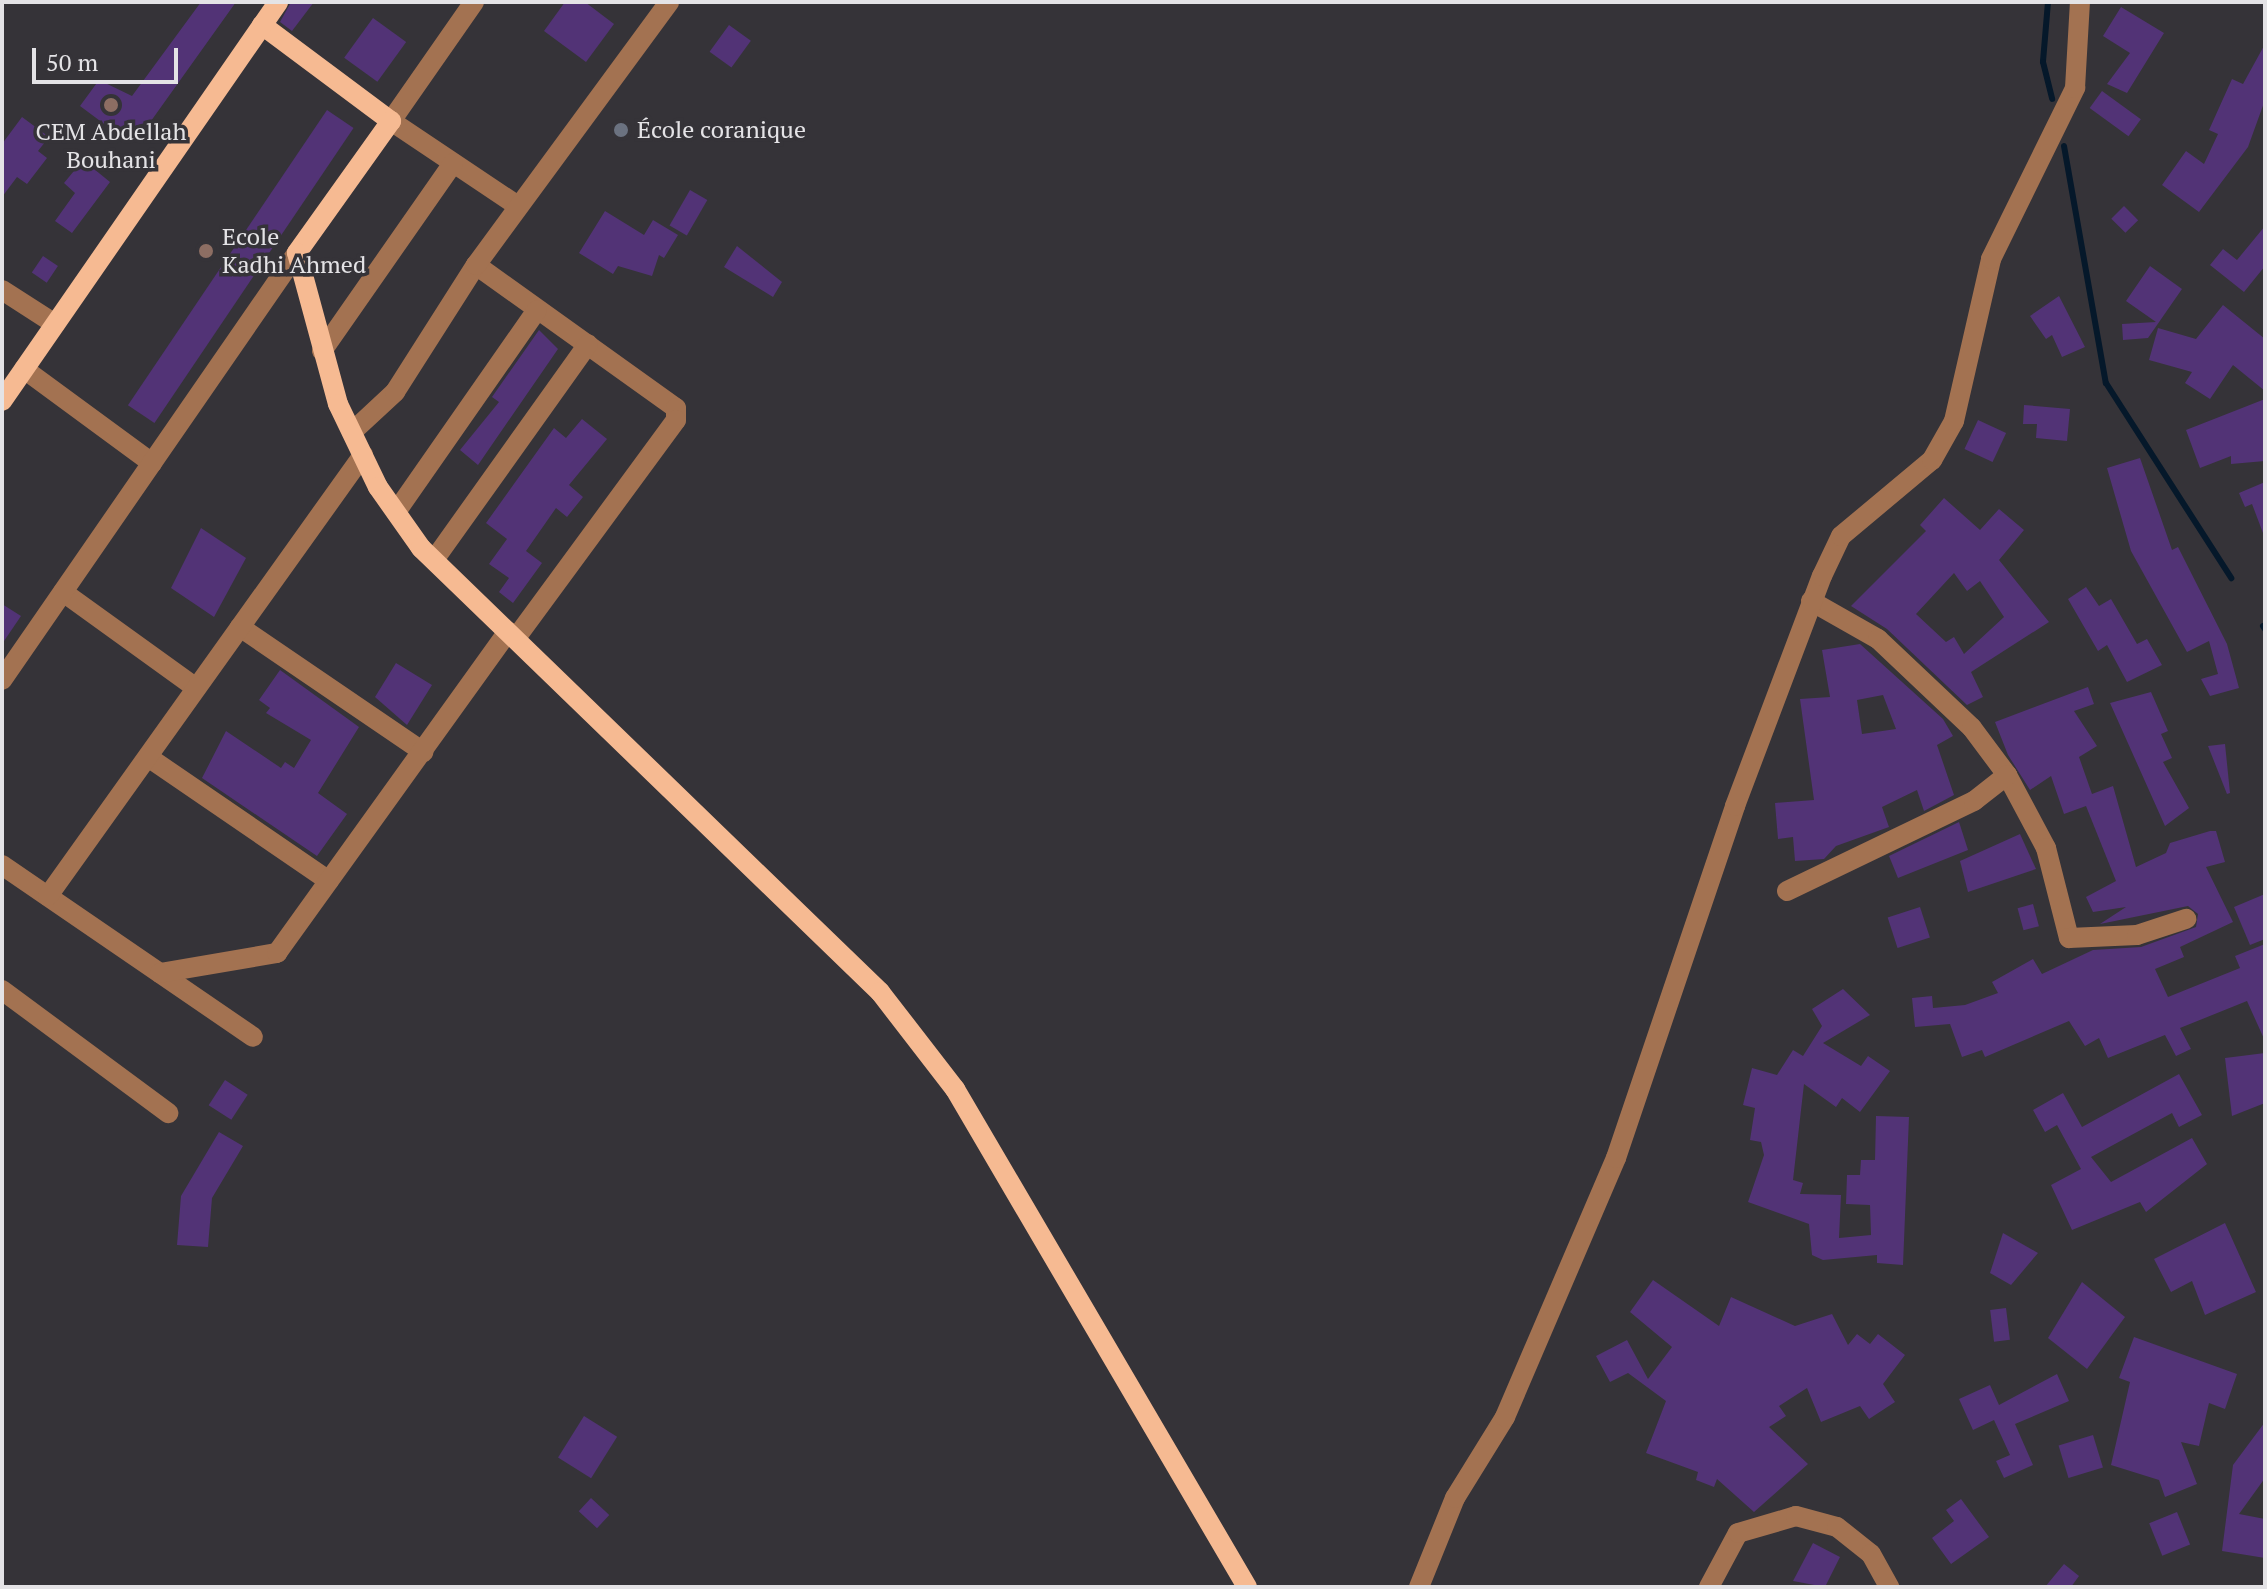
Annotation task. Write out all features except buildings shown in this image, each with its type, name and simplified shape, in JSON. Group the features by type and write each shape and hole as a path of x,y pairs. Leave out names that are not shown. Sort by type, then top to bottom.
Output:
{"main road":[{"path":"2,401 278,2"},
{"path":"262,25 391,121 297,253 322,351 352,432 396,512 434,560 880,992 955,1089 1247,1587"}],"street":[{"path":"474,2 391,121 518,206"},
{"path":"352,432 395,392 476,265 669,2"},
{"path":"1419,1587 1455,1498 1505,1417 1631,1119 1811,601 1841,536 1932,460 1954,421 1991,259 2075,88 2080,2"},
{"path":"322,351 453,163"},
{"path":"2,680 297,253"},
{"path":"160,973 277,953 423,752 676,420 667,398 476,265"},
{"path":"2,290 55,324"},
{"path":"396,512 537,310"},
{"path":"434,560 588,344"},
{"path":"24,369 152,463"},
{"path":"48,896 363,455"},
{"path":"63,592 196,688"},
{"path":"1811,601 1878,639 1972,728 2007,775 2046,848 2069,938 2137,935 2186,919"},
{"path":"240,627 423,752"},
{"path":"148,757 329,881"},
{"path":"1787,891 1974,801 2007,775"},
{"path":"2,865 253,1037"},
{"path":"2,990 168,1113"},
{"path":"1709,1587 1738,1533 1796,1516 1837,1527 1871,1554 1889,1587"}],"waterway":[{"path":"2048,2 2043,62 2052,99"},
{"path":"2064,146 2106,383 2231,578"}],"place":[{"name":"CEM Abdellah Bouhani","path":"111,105"},
{"name":"École coranique","path":"621,130"},
{"name":"Ecole Kadhi Ahmed","path":"206,251"}]}
